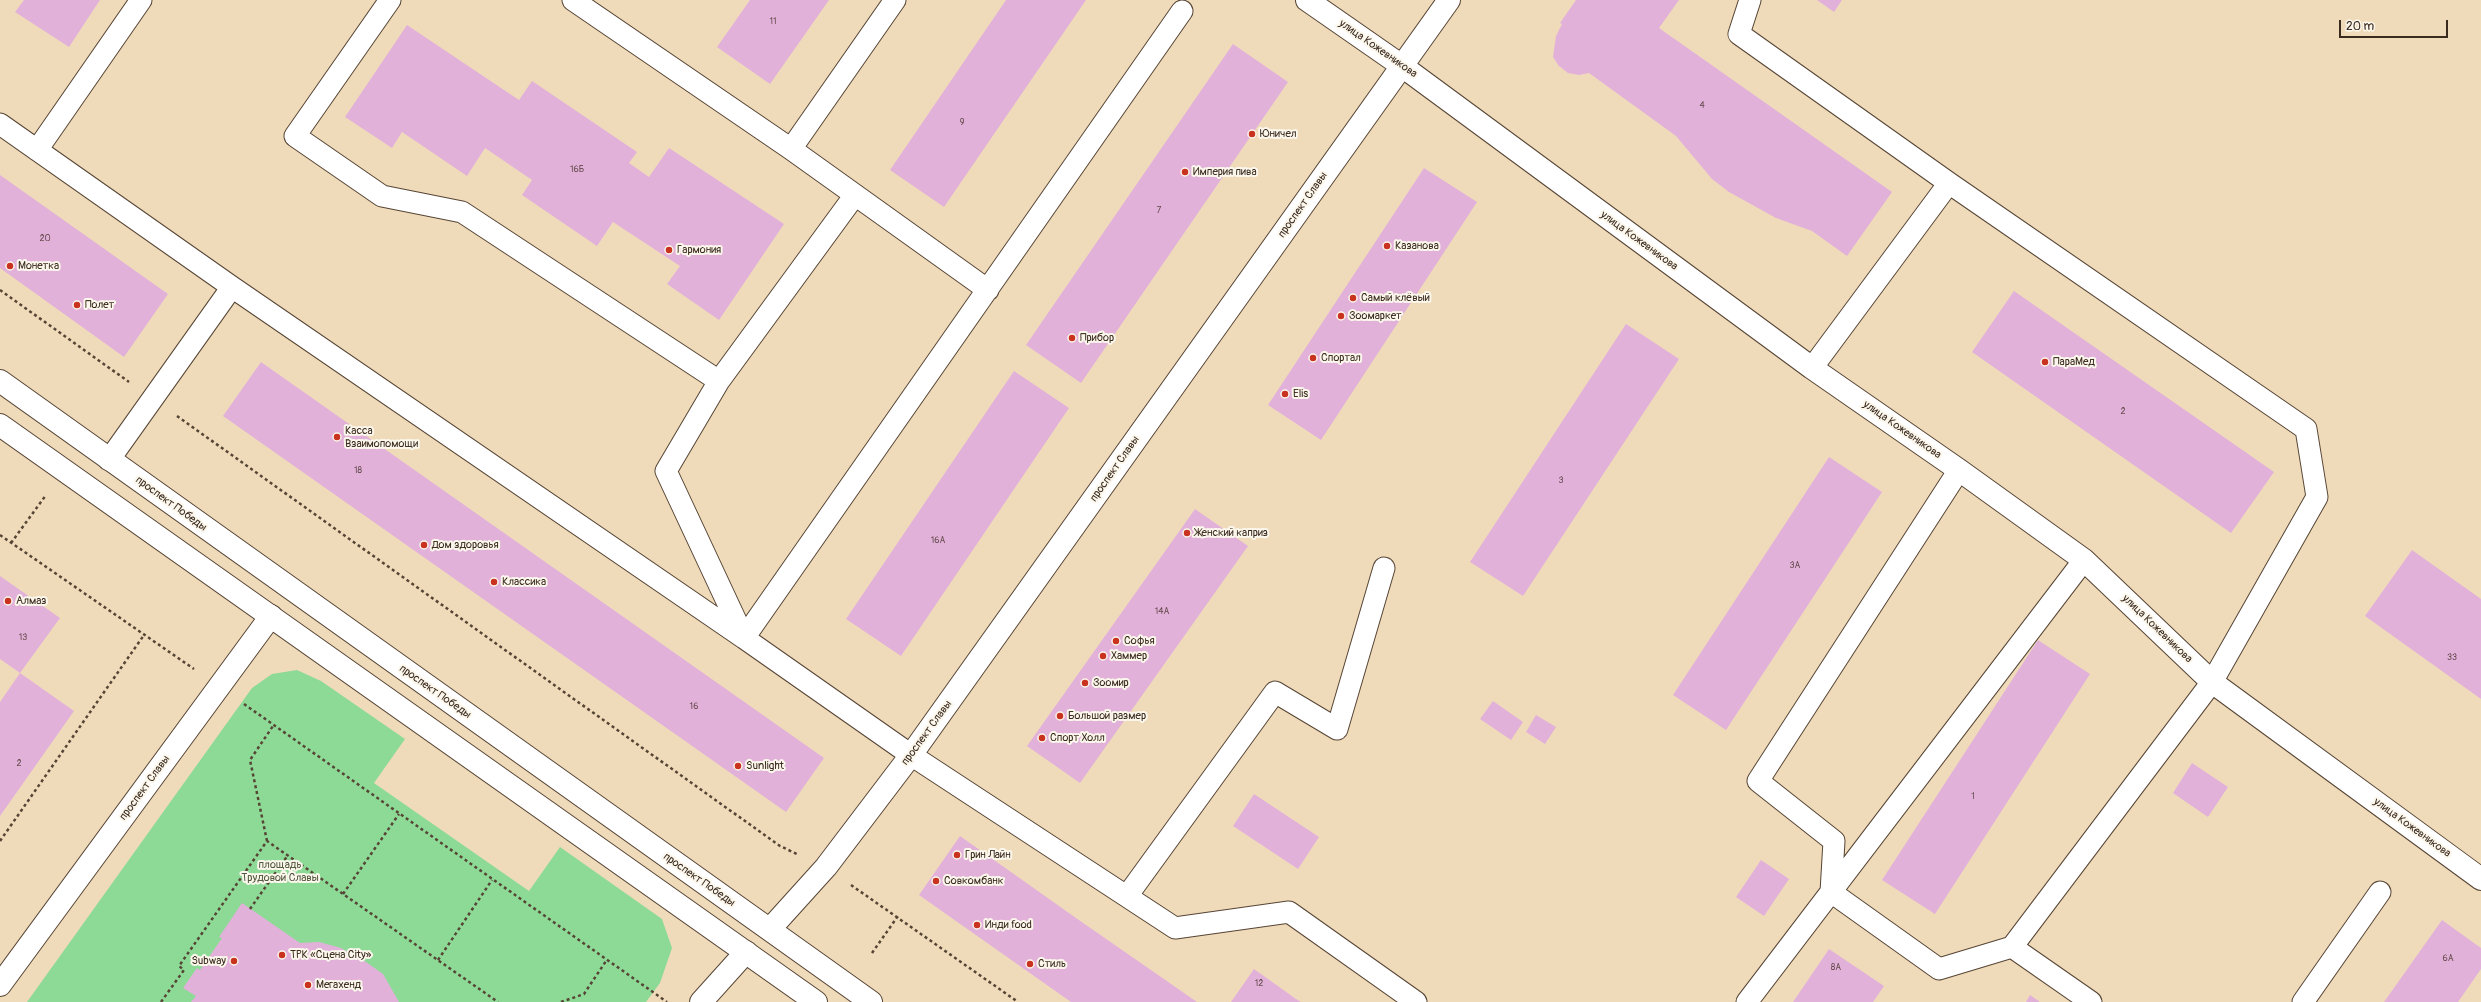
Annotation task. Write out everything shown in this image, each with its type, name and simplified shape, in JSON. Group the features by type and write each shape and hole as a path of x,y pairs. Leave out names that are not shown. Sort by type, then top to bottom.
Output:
{"street":[{"name":"улица Кожевникова","path":"1307,0 1402,66 1812,368 1959,470 2084,560 2212,682 2481,879"},
{"name":"проспект Славы","path":"746,952 770,929 826,868 911,755 1449,0"},
{"name":"проспект Победы","path":"0,381 289,589 871,1002"},
{"path":"0,425 816,1002"},
{"name":"проспект Славы","path":"0,985 220,687 289,589"},
{"path":"700,1002 746,952"}],"lane":[{"path":"37,150 142,0"},
{"path":"390,0 295,136 382,196 462,212 719,381"},
{"path":"573,0 791,149 988,290"},
{"path":"791,149 895,0"},
{"path":"1750,0 1739,34 1949,183 2306,429 2317,497 2212,682 2012,947 1939,969 1831,892"},
{"path":"744,638 1182,11"},
{"path":"0,124 232,287 744,638 911,755 1175,928 1289,912 1416,1002"},
{"path":"1812,368 1949,183"},
{"path":"744,638 666,471 719,381 855,195"},
{"path":"109,460 232,287"},
{"path":"1831,892 1834,841 1758,781 1959,470"},
{"path":"1747,1002 2084,560"},
{"path":"1126,896 1275,692 1337,729 1384,568"},
{"path":"2303,1002 2380,892"},
{"path":"2012,947 2091,1002"}],"path":[{"path":"0,290 780,846 826,868 898,916 1018,1002"},
{"path":"11,543 50,490"},
{"path":"0,535 220,687 606,961 667,1002"},
{"path":"0,841 144,635"},
{"path":"274,726 250,760 267,841 498,1002"},
{"path":"343,894 399,814"},
{"path":"161,1002 184,970 179,966 267,841"},
{"path":"250,909 288,855"},
{"path":"438,960 492,880"},
{"path":"872,953 898,916"},
{"path":"561,1002 584,994 606,961"},
{"path":"488,1002 491,997"}],"green space":[{"name":"площадь Трудовой Славы","path":"297,670 321,681 405,739 374,783 529,891 560,847 662,919 672,948 660,983 646,1002 27,1002 252,688 272,674"}],"building":[{"path":"24,0 100,0 69,47 15,12"},
{"path":"750,0 829,0 770,84 717,47"},
{"path":"1006,0 1086,0 944,207 890,170"},
{"path":"1576,0 1679,0 1659,28 1892,192 1847,256 1812,231 1776,218 1729,192 1712,179 1676,136 1589,73 1579,75 1568,73 1559,66 1553,57 1556,36 1562,24 1560,23"},
{"path":"1817,0 1842,0 1834,12"},
{"path":"407,25 519,100 532,81 637,152 629,163 649,177 669,148 784,224 719,320 667,284 680,266 613,222 597,246 522,195 532,180 485,148 467,176 402,132 392,148 345,117"},
{"path":"1233,44 1288,82 1081,383 1026,345"},
{"path":"1424,168 1477,202 1321,440 1268,405"},
{"path":"0,175 168,294 124,357 0,268"},
{"path":"2014,291 2274,472 2231,533 1972,352"},
{"path":"1626,324 1679,359 1523,596 1470,562"},
{"path":"261,362 824,758 786,812 223,416"},
{"path":"1014,371 1069,408 901,656 846,619"},
{"path":"1829,457 1882,492 1726,730 1673,695"},
{"path":"1195,509 1248,546 1080,783 1027,746"},
{"path":"2412,550 2481,599 2481,699 2365,616"},
{"path":"0,576 60,618 20,673 0,659"},
{"path":"2038,640 2090,674 1935,914 1882,880"},
{"path":"20,673 74,711 0,816 0,702"},
{"path":"1493,701 1523,722 1511,740 1480,719"},
{"path":"1536,715 1556,727 1545,744 1526,732"},
{"path":"2192,763 2228,787 2208,817 2173,793"},
{"path":"1254,794 1319,837 1298,869 1233,826"},
{"path":"960,836 1197,1002 1071,1002 919,895"},
{"path":"1761,860 1789,879 1764,916 1736,897"},
{"name":"ТРК «Сцена City»","path":"242,903 300,943 319,942 341,948 366,962 383,974 399,1002 191,1002 196,996 183,988 197,968 200,970 222,938 219,937"},
{"path":"2442,920 2481,948 2481,969 2458,1002 2384,1002"},
{"path":"1829,949 1884,986 1873,1002 1793,1002"},
{"path":"1254,969 1296,999 1301,1002 1231,1002"},
{"path":"2030,995 2040,1002 2026,1002"}],"place":[{"name":"Юничел","path":"1252,134"},
{"name":"Империя пива","path":"1185,172"},
{"name":"Казанова","path":"1387,246"},
{"name":"Гармония","path":"669,250"},
{"name":"Монетка","path":"10,266"},
{"name":"Самый клёвый","path":"1353,298"},
{"name":"Полет","path":"77,305"},
{"name":"Зоомаркет","path":"1341,316"},
{"name":"Прибор","path":"1072,338"},
{"name":"Спортал","path":"1313,358"},
{"name":"ПараМед","path":"2045,362"},
{"name":"Elis","path":"1285,394"},
{"name":"Касса Взаимопомощи","path":"337,437"},
{"name":"Женский каприз","path":"1187,533"},
{"name":"Дом здоровья","path":"424,545"},
{"name":"Классика","path":"494,582"},
{"name":"Алмаз","path":"8,601"},
{"name":"Софья","path":"1116,641"},
{"name":"Хаммер","path":"1103,656"},
{"name":"Зоомир","path":"1085,683"},
{"name":"Большой размер","path":"1060,716"},
{"name":"Спорт Холл","path":"1042,738"},
{"name":"Sunlight","path":"738,766"},
{"name":"Грин Лайн","path":"957,855"},
{"name":"Совкомбанк","path":"936,881"},
{"name":"Инди food","path":"977,925"},
{"name":"ТРК «Сцена City»","path":"282,955"},
{"name":"Subway","path":"234,961"},
{"name":"Стиль","path":"1030,964"},
{"name":"Мегахенд","path":"308,985"}]}
